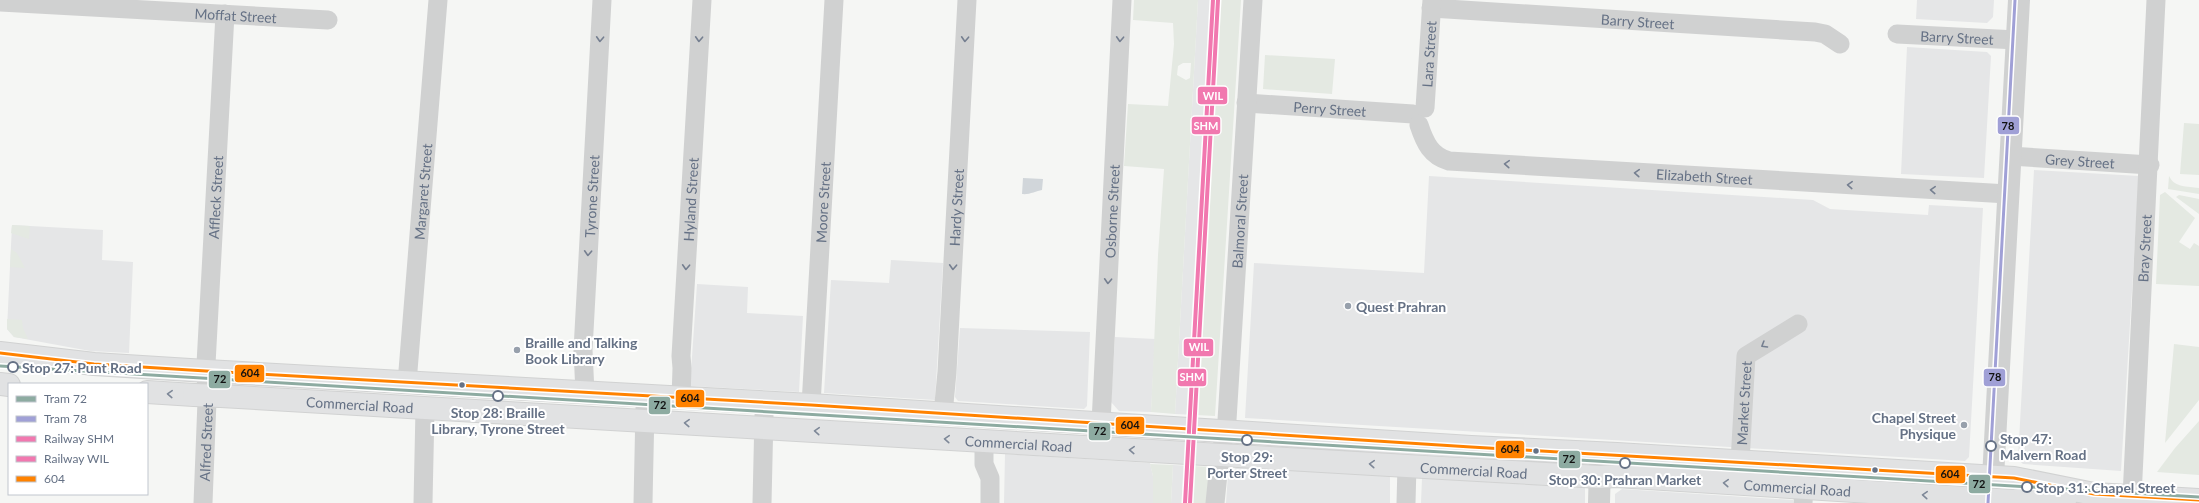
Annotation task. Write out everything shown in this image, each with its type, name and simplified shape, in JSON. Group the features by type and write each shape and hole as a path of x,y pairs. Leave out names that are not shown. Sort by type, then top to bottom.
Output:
{"main road":[{"name":"Commercial Road","path":"0,353 94,364 207,386 425,408 645,415 764,421 984,441 1196,454 1223,443 1740,462 2014,478 2094,494"},
{"name":"Commercial Road","path":"148,392 207,386 407,383 811,405 1197,429 1223,443 1407,466 1600,471 1616,476 1803,495 2013,501 2094,494"},
{"path":"2094,494 2189,501"}],"street":[{"name":"Margaret Street","path":"407,383 438,0"},
{"name":"Tyrone Street","path":"585,393 583,350 602,0"},
{"name":"Hyland Street","path":"681,398 682,342 702,0"},
{"name":"Moore Street","path":"811,405 834,0"},
{"name":"Hardy Street","path":"943,414 947,372 967,0"},
{"name":"Osborne Street","path":"1101,423 1122,0"},
{"name":"Balmoral Street","path":"1215,503 1223,443 1253,0"},
{"path":"1992,501 2019,0"},
{"name":"Bray Street","path":"2132,497 2150,165 2156,0"},
{"name":"Moffat Street","path":"0,2 328,20"},
{"name":"Barry Street","path":"1432,4 1815,32 1825,34 1840,44"},
{"name":"Lara Street","path":"1419,116 1432,4"},
{"name":"Affleck Street","path":"207,386 225,14"},
{"name":"Barry Street","path":"1897,34 2016,40"},
{"name":"Perry Street","path":"1246,103 1419,116"},
{"name":"Elizabeth Street","path":"1419,116 1429,148 1441,158 1449,161 2008,194"},
{"name":"Grey Street","path":"2010,156 2150,165"},
{"name":"Market Street","path":"1740,462 1746,356 1798,324"},
{"name":"Alfred Street","path":"203,503 207,386"},
{"path":"423,503 425,408"},
{"path":"643,503 645,415"},
{"path":"762,503 764,421"},
{"path":"984,441 984,464 990,478 990,503"},
{"path":"1406,503 1407,466"},
{"path":"1599,503 1600,471"}],"shaded area":[{"path":"1134,0 1198,0 1175,414 1151,412 1158,255 1164,169 1124,166 1128,104 1168,106 1174,44 1173,23 1133,20","holes":["1183,63 1191,63 1190,78 1186,80 1177,75 1178,66"]},
{"path":"1198,0 1219,0 1196,415 1175,414"},
{"path":"1219,0 1241,0 1215,416 1196,415"},
{"path":"1917,0 1994,0 1993,17 1987,23 1916,19"},
{"path":"1907,47 1987,52 1991,56 1984,178 1901,174"},
{"path":"1265,55 1335,59 1332,94 1263,89"},
{"path":"2184,123 2199,124 2199,175 2180,174"},
{"path":"2034,170 2139,176 2121,471 2023,464 2018,459"},
{"path":"1429,176 1813,200 1830,209 1928,215 1929,205 1983,208 1969,457 1965,461 1245,418 1254,263 1424,273"},
{"path":"2169,176 2178,185 2199,188 2199,194 2168,189"},
{"path":"1023,178 1043,179 1042,190 1022,194"},
{"path":"2165,192 2195,218 2179,242 2190,249 2194,243 2199,246 2199,286 2156,284 2160,195"},
{"path":"2179,195 2199,199 2199,214 2176,197"},
{"path":"12,225 103,230 102,260 133,262 129,353 90,351 14,337 7,329"},
{"path":"12,225 30,226 29,239 11,233"},
{"path":"11,249 17,253 25,268 10,267"},
{"path":"891,260 943,263 935,400 824,393 831,280 889,283"},
{"path":"697,284 748,287 747,313 803,316 799,392 690,386"},
{"path":"7,319 22,320 23,328 28,339 14,337 7,329"},
{"path":"960,328 1090,332 1087,406 1084,409 958,401 955,397"},
{"path":"1115,337 1155,339 1151,412 1119,411 1111,402"},
{"path":"2174,344 2199,347 2199,400 2165,443"},
{"path":"2199,421 2199,475 2157,472 2175,448"},
{"path":"1005,454 1150,463 1153,476 1153,503 1004,503"},
{"path":"1150,464 1173,465 1171,503 1153,503 1153,476"},
{"path":"1173,465 1193,466 1192,503 1171,503"},
{"path":"1193,466 1212,467 1209,503 1192,503"},
{"path":"1237,467 1390,476 1390,503 1226,503 1228,474"},
{"path":"1422,478 1585,488 1585,503 1421,503"},
{"path":"1622,489 1793,500 1793,503 1615,503 1615,494"}],"tram line":[{"name":"78","path":"1988,503 2015,0"},
{"name":"72","path":"0,366 2199,497"}],"rail line":[{"name":"SHM","path":"1185,503 1213,0"},
{"name":"WIL","path":"1190,503 1218,0"}],"transit line":[{"name":"604","path":"0,353 94,364 206,371 811,405 1471,447 2014,478 2094,494 2199,500"}],"place":[{"name":"Quest Prahran","path":"1348,306"},
{"name":"Braille and Talking Book Library","path":"517,350"},
{"name":"Stop 27: Punt Road","path":"13,367"},
{"name":"Stop 28: Braille Library, Tyrone Street","path":"498,396"},
{"name":"Chapel Street Physique","path":"1964,425"},
{"name":"Stop 29: Porter Street","path":"1247,440"},
{"name":"Stop 47: Malvern Road","path":"1991,446"},
{"name":"Stop 30: Prahran Market","path":"1625,463"},
{"name":"Stop 31: Chapel Street","path":"2027,487"}]}
